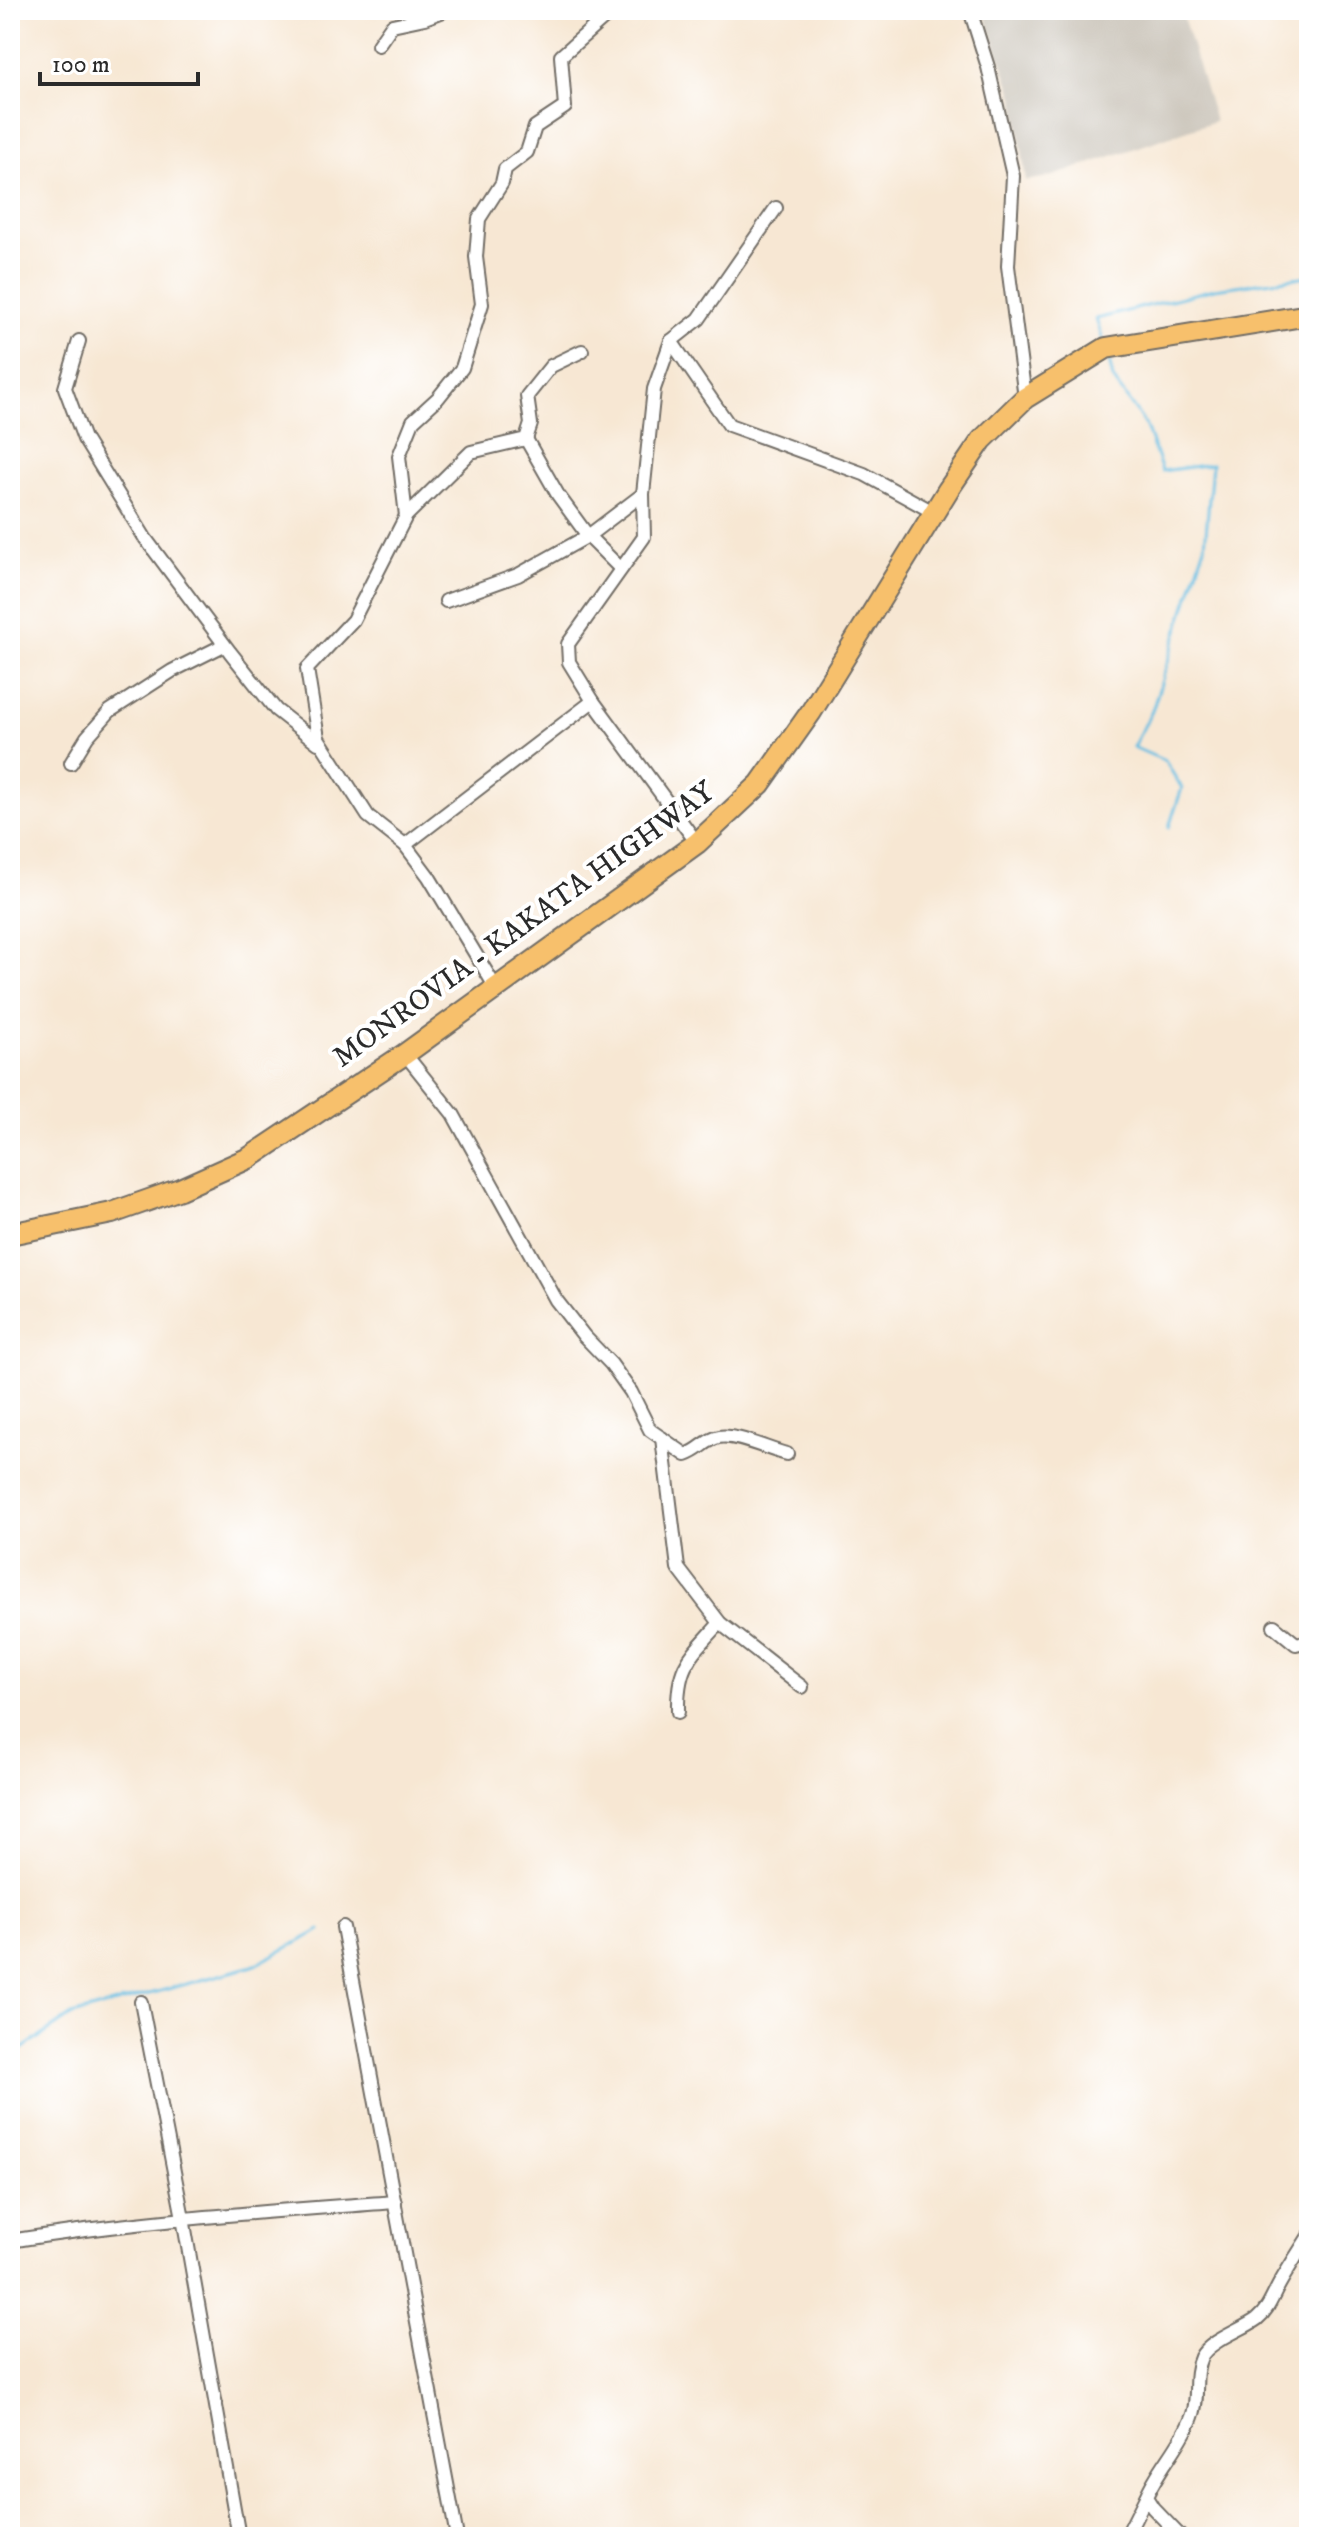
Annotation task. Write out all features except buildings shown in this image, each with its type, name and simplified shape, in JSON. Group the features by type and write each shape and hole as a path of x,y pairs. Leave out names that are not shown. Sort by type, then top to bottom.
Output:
{"highway":[{"name":"MONROVIA - KAKATA HIGHWAY","path":"10,1234 112,1213 180,1189 249,1158 405,1054 697,843 760,784 811,712 982,440 1025,398 1106,348 1309,315"}],"street":[{"path":"378,45 392,25 446,10"},
{"path":"406,516 399,456 413,421 438,398 462,368 482,304 476,257 479,219 502,183 505,169 527,152 535,127 565,107 561,56 613,10"},
{"path":"970,10 988,67 1013,176 1008,266 1025,398"},
{"path":"697,843 593,701 569,662 568,644 644,537 643,494 654,389 671,341 699,319 776,208"},
{"path":"79,341 65,388 84,439 145,538 224,645 276,710 318,743"},
{"path":"671,341 729,425 864,474 935,513"},
{"path":"582,351 551,366 527,396 531,424 526,439 558,495 588,536 621,569"},
{"path":"496,988 429,877 405,845 368,816 318,738 307,669 353,620 406,516 471,452 526,439"},
{"path":"446,601 518,575 588,536 643,494"},
{"path":"71,763 87,737 110,711 172,671 224,645"},
{"path":"405,845 593,701"},
{"path":"405,1054 453,1114 556,1300 611,1364 631,1392 650,1430 686,1455 699,1451 708,1440 723,1436 737,1437 787,1454"},
{"path":"662,1438 678,1568 720,1623 802,1687"},
{"path":"678,1712 678,1684 684,1664 720,1623"},
{"path":"1274,1626 1296,1644 1309,1641"},
{"path":"343,1927 457,2537"},
{"path":"141,2002 239,2537"},
{"path":"10,2241 89,2228 183,2218 395,2202"},
{"path":"1126,2537 1154,2479 1194,2414 1194,2383 1202,2355 1267,2311 1280,2282 1309,2236"},
{"path":"1146,2497 1181,2537"}],"shaded area":[{"path":"983,10 1181,10 1215,121 1053,176 1026,181 1015,100"}],"waterway":[{"path":"1103,340 1096,319 1214,289 1309,276"},
{"path":"1108,355 1113,379 1145,424 1162,471 1212,464 1205,546 1152,711 1133,747 1165,761 1182,788 1169,827"},
{"path":"10,2057 72,2015 253,1966 321,1930"}]}
